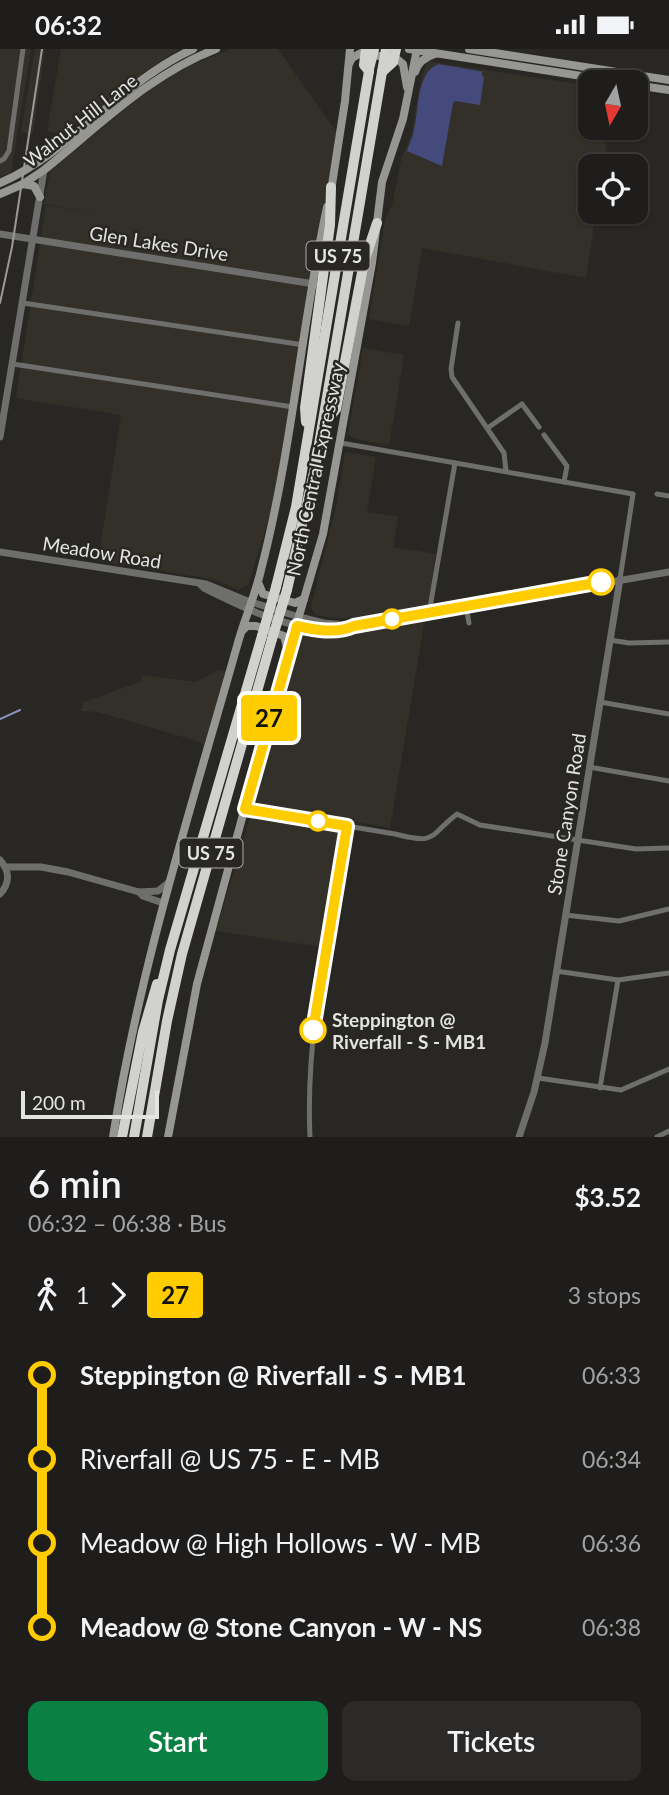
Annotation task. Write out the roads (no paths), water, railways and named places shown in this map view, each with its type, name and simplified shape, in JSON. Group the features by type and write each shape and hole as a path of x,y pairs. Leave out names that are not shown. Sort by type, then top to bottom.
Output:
{"highway":[{"path":"366,49 364,65 369,71"},
{"name":"North Central Expressway","path":"281,588 374,49"},
{"name":"North Central Expressway","path":"147,1137 178,971 267,638 307,509 386,49"},
{"path":"382,72 393,62 396,49"},
{"path":"307,440 305,408 330,225 331,187"},
{"path":"323,426 336,409 364,262 377,223"},
{"name":"North Central Expressway","path":"134,1137 158,1000 170,950 267,638"},
{"path":"122,1137 151,1000 170,950"},
{"path":"150,1120 155,1137"}],"main road":[{"name":"Walnut Hill Lane","path":"2,182 56,151 192,53 216,49"},
{"path":"344,49 349,62 361,53 397,59 403,65 409,91"},
{"name":"North Central Expressway","path":"113,1137 145,973 163,902 239,637 258,582 279,497 331,187 350,49"},
{"path":"414,49 578,76"},
{"name":"North Central Expressway","path":"168,1137 197,984 323,534 341,443 384,172 403,120 414,49"},
{"path":"469,49 669,80"},
{"path":"409,91 421,61 428,56 439,54"},
{"path":"648,87 669,90"},
{"name":"Walnut Hill Lane","path":"0,194 23,184 44,170 107,114"},
{"path":"44,170 56,151"},
{"path":"23,184 34,186 40,197"},
{"path":"258,582 263,594 295,603 304,599"},
{"path":"239,637 244,629 251,626 274,632 285,638 288,654"}],"street":[{"path":"0,161 5,159 9,151 23,49"},
{"path":"0,437 44,170"},
{"name":"Glen Lakes Drive","path":"0,234 314,284"},
{"path":"23,303 304,345"},
{"path":"458,323 452,377 504,453 506,471"},
{"path":"13,364 293,407"},
{"path":"489,428 522,404 539,427"},
{"path":"341,443 564,481 567,466 544,435"},
{"path":"429,613 455,463"},
{"name":"Stone Canyon Road","path":"522,1136 538,1078 633,494 564,481"},
{"path":"657,494 669,496"},
{"name":"Meadow Road","path":"0,552 216,587 298,621"},
{"name":"Meadow Road","path":"200,584 248,611 332,630 669,572"},
{"path":"466,606 469,623"},
{"path":"610,640 629,643 669,642"},
{"path":"600,702 669,713"},
{"path":"589,768 669,781"},
{"path":"245,809 418,840 434,836 457,814 480,825 636,849 669,848"},
{"path":"310,1137 312,1040 347,826"},
{"path":"0,894 5,889 8,877 3,864 68,872 139,892 158,891 169,883"},
{"path":"8,877 29,867"},
{"path":"139,892 143,896 163,902"},
{"path":"565,915 619,921 669,909"},
{"path":"556,971 618,980 669,973"},
{"path":"600,1088 618,980"},
{"path":"538,1078 600,1088 627,1088 669,1069"},
{"path":"657,1137 669,1131"}],"waterway":[{"path":"0,719 20,710"}],"tram line":[{"path":"0,303 12,247 42,49"}],"place":[{"name":"Steppington @ Riverfall - S - MB1","path":"313,1030"}]}
